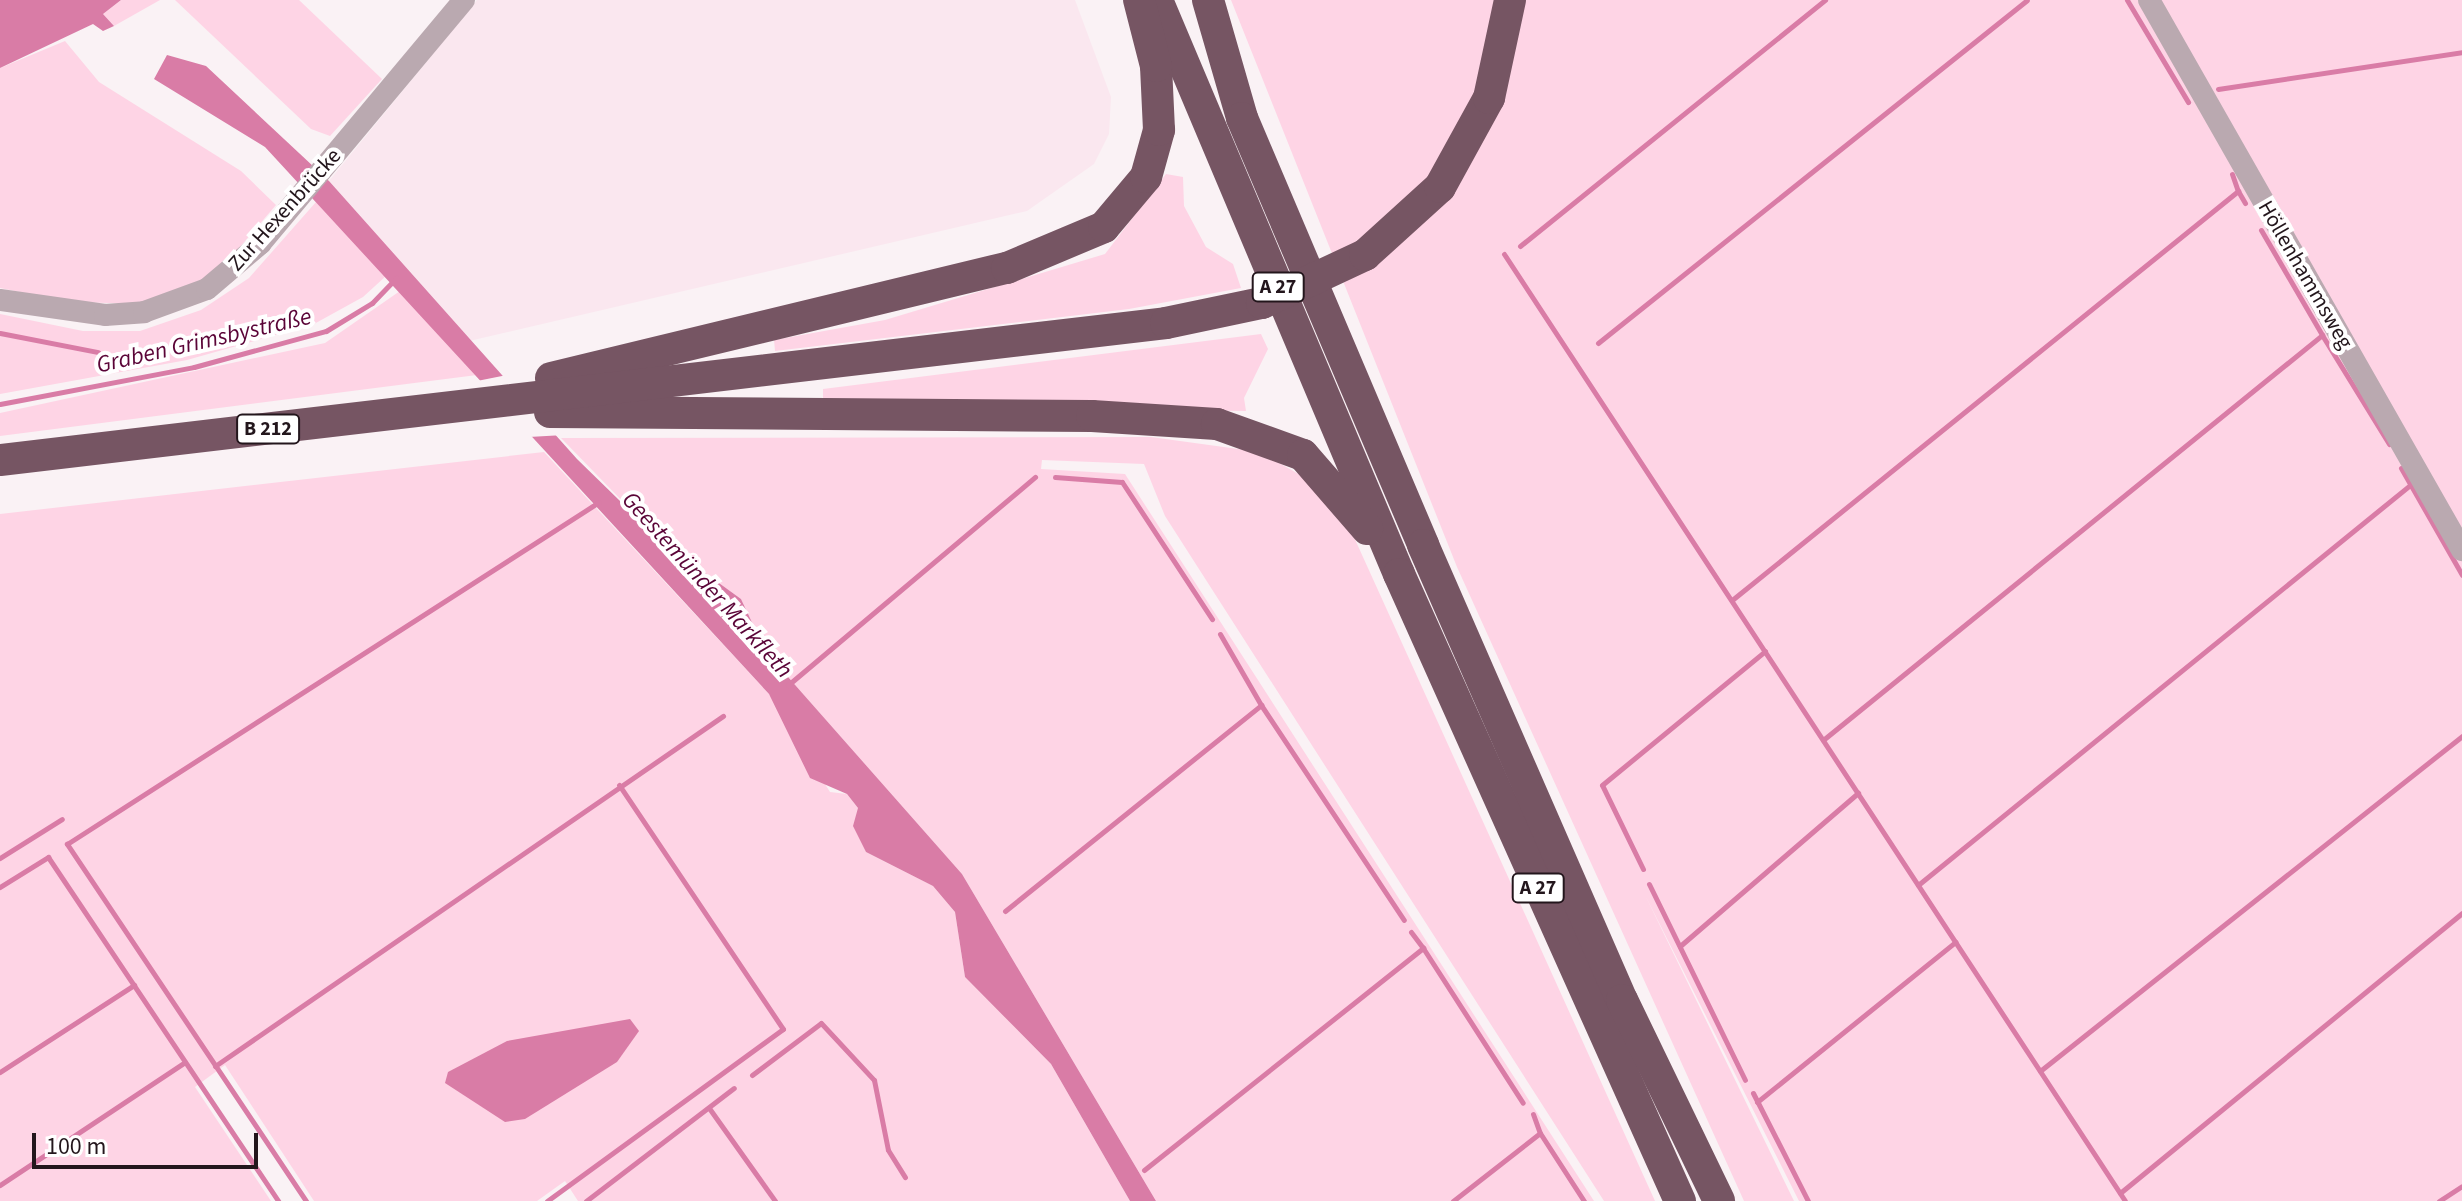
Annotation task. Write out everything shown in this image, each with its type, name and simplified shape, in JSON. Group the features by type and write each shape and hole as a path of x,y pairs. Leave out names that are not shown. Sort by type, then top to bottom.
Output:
{"highway":[{"path":"546,397 1007,268 1085,239 1134,197 1154,155 1160,98 1139,0"},
{"name":"A 27","path":"1157,0 1399,574 1680,1201"},
{"name":"A 27","path":"1190,0 1622,1000 1719,1201"},
{"path":"1208,0 1242,118"},
{"path":"546,397 1234,311 1316,283 1365,255 1418,212 1465,149 1500,66 1510,0"},
{"path":"546,397 1092,416 1243,428 1319,468 1399,574"},
{"name":"B 212","path":"0,460 546,397"}],"street":[{"name":"Zur Hexenbrücke","path":"0,300 105,315 179,302 237,267 331,161 464,0"},
{"name":"Höllenhammsweg","path":"2149,0 2462,550"}],"shaded area":[{"path":"121,0 160,0 114,26 103,14"},
{"path":"175,0 299,0 382,79 330,136 311,129"},
{"path":"477,0 1075,0 1111,97 1109,134 1094,164 1027,211 469,341 329,181"},
{"path":"1231,0 2462,0 2462,1201 1799,1201 1646,897 1794,1201 1744,1201 1457,567"},
{"path":"65,41 99,82 241,171 276,205 228,261 192,287 151,304 69,302 0,288 0,68"},
{"path":"1166,174 1183,177 1184,206 1206,247 1233,264 1241,288 1129,309 775,351 774,340 885,320 1105,254"},
{"path":"316,202 386,276 363,297 314,324 187,360 0,394 0,314 83,331 140,331 201,310 249,278"},
{"path":"400,291 477,375 0,436 0,413 325,343"},
{"path":"1261,334 1268,349 1244,398 1246,411 823,406 823,389"},
{"path":"1151,437 1260,452 1309,480 1353,535 1655,1201 1604,1201 1165,516 1144,464 1042,460 1041,469 1125,474 1594,1201 1156,1201 962,874 766,652 741,599 661,541 561,438"},
{"path":"544,452 769,694 830,792 847,794 858,808 866,852 933,886 955,912 965,977 1051,1064 1130,1201 578,1201 565,1181 537,1201 314,1201 225,1065 195,1087 271,1201 0,1201 0,514"}],"water":[{"path":"0,0 121,0 103,14 114,26 103,31 93,24 0,68"},
{"name":"Geestemünder Markfleth","path":"167,55 206,66 329,181 577,459 661,541 741,599 766,652 962,874 1156,1201 1130,1201 1051,1064 965,977 955,912 933,886 866,852 853,826 858,808 847,794 810,778 769,694 265,147 154,79"},
{"path":"630,1019 639,1031 617,1062 525,1119 505,1122 445,1083 448,1072 507,1041"}],"pier":[{"path":"507,375 564,435 529,437 477,381"}],"waterway":[{"path":"1520,246 1825,0"},
{"path":"1598,343 2027,0"},
{"path":"2127,0 2188,102"},
{"path":"2218,89 2462,52"},
{"path":"2232,174 2238,191"},
{"path":"1732,600 2238,191 2245,203"},
{"path":"2261,230 2322,335"},
{"path":"1504,254 2125,1201"},
{"name":"Graben Grimsbystraße","path":"0,404 194,367 326,331 372,303 396,278"},
{"path":"0,333 98,352"},
{"path":"1823,740 2322,335 2389,444"},
{"path":"2401,468 2462,575"},
{"name":"Geestemünder Markfleth","path":"788,685 1035,477"},
{"path":"1055,477 1122,482 1212,619"},
{"path":"1918,885 2410,485"},
{"path":"306,1201 67,844 599,502"},
{"path":"1220,634 1261,705"},
{"path":"1643,869 1602,785 1765,651"},
{"path":"1005,911 1261,705 1404,920"},
{"path":"215,1066 723,716"},
{"path":"2040,1071 2462,736"},
{"path":"547,1201 783,1029 619,785"},
{"path":"1680,946 1858,793"},
{"path":"0,858 62,819"},
{"path":"0,887 48,857 278,1201"},
{"path":"1649,884 1745,1080"},
{"path":"2120,1193 2462,913"},
{"path":"1411,932 1423,948"},
{"path":"1757,1102 1955,942"},
{"path":"1144,1170 1423,948 1523,1103"},
{"path":"0,1072 134,985"},
{"path":"752,1075 821,1023 874,1080 888,1150 905,1177"},
{"path":"0,1185 185,1062"},
{"path":"586,1201 734,1088"},
{"path":"1753,1093 1808,1201"},
{"path":"709,1108 775,1201"},
{"path":"1533,1114 1540,1133"},
{"path":"1453,1201 1540,1133 1584,1201"},
{"path":"2439,1201 2462,1186"}]}
